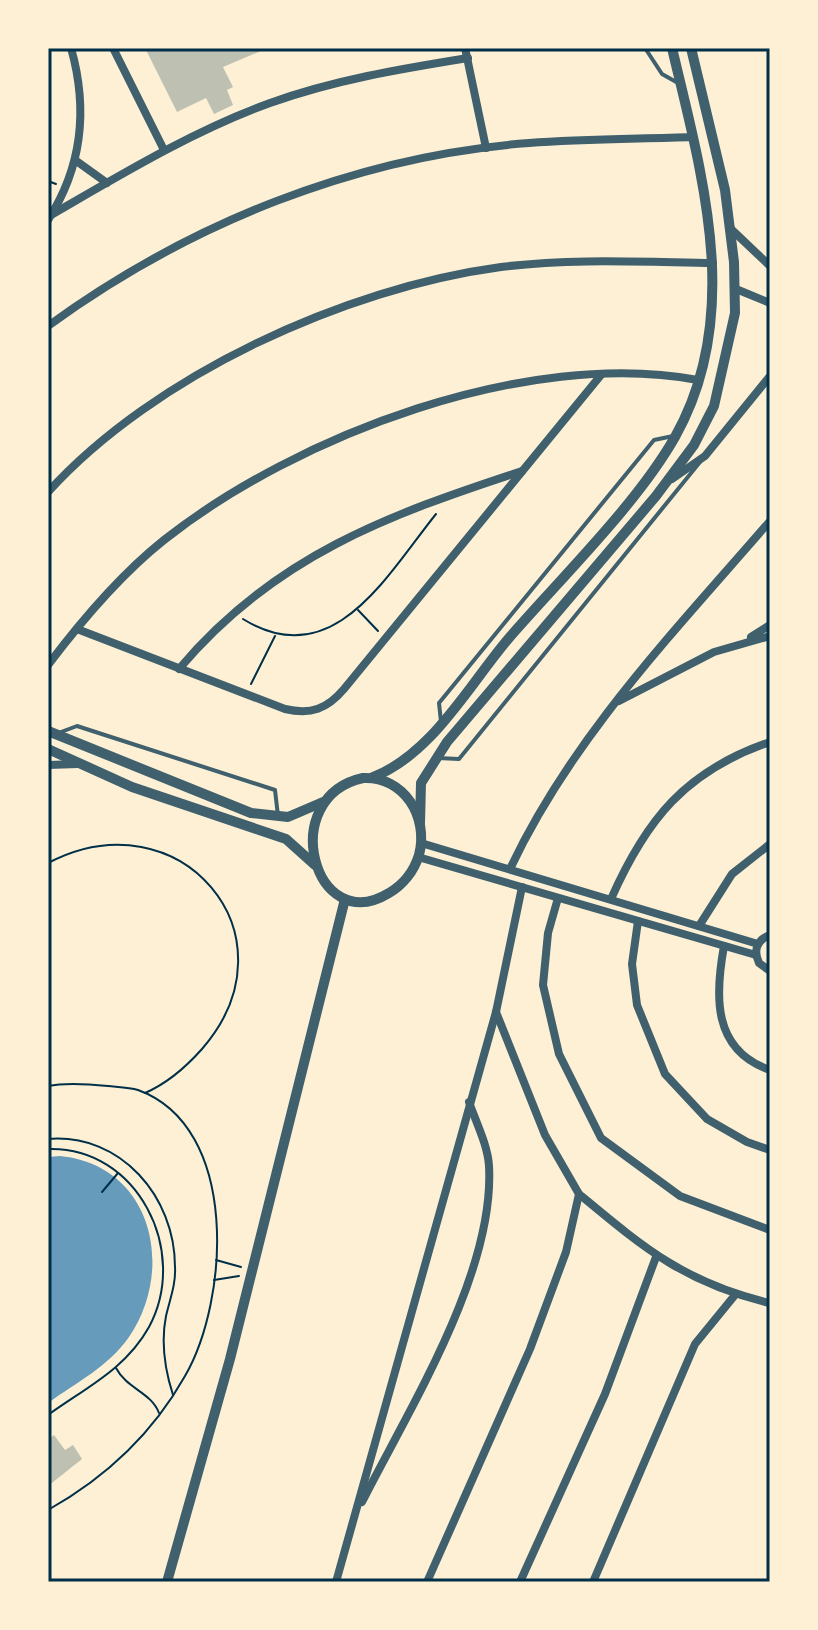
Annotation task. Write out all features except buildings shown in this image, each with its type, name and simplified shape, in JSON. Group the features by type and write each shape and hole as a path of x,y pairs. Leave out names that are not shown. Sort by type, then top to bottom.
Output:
{"street":[{"path":"50,218 75,160 81,101 71,48"},
{"path":"113,48 164,150"},
{"path":"465,48 486,148"},
{"path":"50,732 251,813 279,818 306,812 345,784 371,778 408,760 649,475 676,436 698,380 713,313 713,263 693,137 672,48"},
{"path":"325,801 317,816 313,838 317,867 327,886 345,899 365,902 388,894 409,875 418,857 421,843 421,783 436,758 524,648 667,482 694,445 714,406 732,333 736,289 731,229 718,158 691,48"},
{"path":"50,218 164,150 239,115 365,76 468,58"},
{"path":"48,326 151,261 299,192 370,169 486,148 693,137"},
{"path":"75,160 107,183"},
{"path":"731,229 770,266"},
{"path":"48,492 109,435 156,398 265,342 381,295 501,267 616,262 713,263"},
{"path":"714,288 736,289 770,303"},
{"path":"48,665 128,573 161,543 291,459 341,437 455,398 553,379 646,373 698,380"},
{"path":"77,629 297,712 321,709 337,698 601,375"},
{"path":"667,482 705,456 770,376"},
{"path":"179,669 233,613 341,539 452,494 522,471"},
{"path":"510,869 549,793 615,704 770,521"},
{"path":"615,704 770,625"},
{"path":"743,641 770,636"},
{"path":"611,899 642,837 674,798 718,765 770,742"},
{"path":"48,749 175,803 286,839 317,867"},
{"path":"48,765 78,764"},
{"path":"371,778 390,783 405,794 420,823"},
{"path":"421,843 758,944"},
{"path":"699,926 732,874 770,844"},
{"path":"418,857 756,955"},
{"path":"336,1582 496,1012 522,887"},
{"path":"558,898 548,933 543,985 559,1054 601,1138 680,1196 770,1230"},
{"path":"167,1582 251,1272 345,899"},
{"path":"638,921 632,964 637,1005 665,1074 707,1119 747,1142 770,1150"},
{"path":"770,935 758,944 756,955 761,966 770,971"},
{"path":"724,946 717,1007 736,1049 770,1070"},
{"path":"496,1012 545,1135 579,1194 656,1257 735,1295 770,1303"},
{"path":"352,1521 464,1295 485,1226 490,1164 469,1101"},
{"path":"427,1582 530,1349 566,1252 579,1194"},
{"path":"520,1582 605,1394 656,1257"},
{"path":"593,1582 695,1344 735,1295"}],"lane":[{"path":"645,48 662,74 680,84"},
{"path":"441,722 439,703 640,455 654,440 676,436"},
{"path":"436,758 459,759 592,600 705,456"},
{"path":"50,732 77,726 275,790 279,818"}],"path":[{"path":"233,613 276,635 322,633 358,609 452,494"},
{"path":"358,609 386,638"},
{"path":"246,694 276,635"},
{"path":"48,863 86,848 117,843 146,846 192,866 209,882 228,913 239,962 238,988 231,1009 217,1032 183,1069 144,1093"},
{"path":"48,1086 92,1084 144,1093 159,1101 181,1123 197,1143 213,1188 215,1260 198,1347 173,1395 145,1433 94,1482 48,1510"},
{"path":"48,1139 84,1140 107,1149 148,1183 163,1209 176,1266 165,1329 166,1373 173,1395"},
{"path":"48,1149 66,1148 86,1153 119,1172 147,1208 163,1243 164,1257 162,1282 150,1325 116,1368 48,1415"},
{"path":"102,1192 119,1172"},
{"path":"215,1260 251,1272"},
{"path":"213,1280 251,1272"},
{"path":"116,1368 130,1388 152,1399 159,1414"}],"water":[{"path":"60,1156 91,1164 116,1178 135,1199 147,1224 152,1252 151,1281 143,1310 121,1348 92,1373 48,1403 48,1157"}]}
